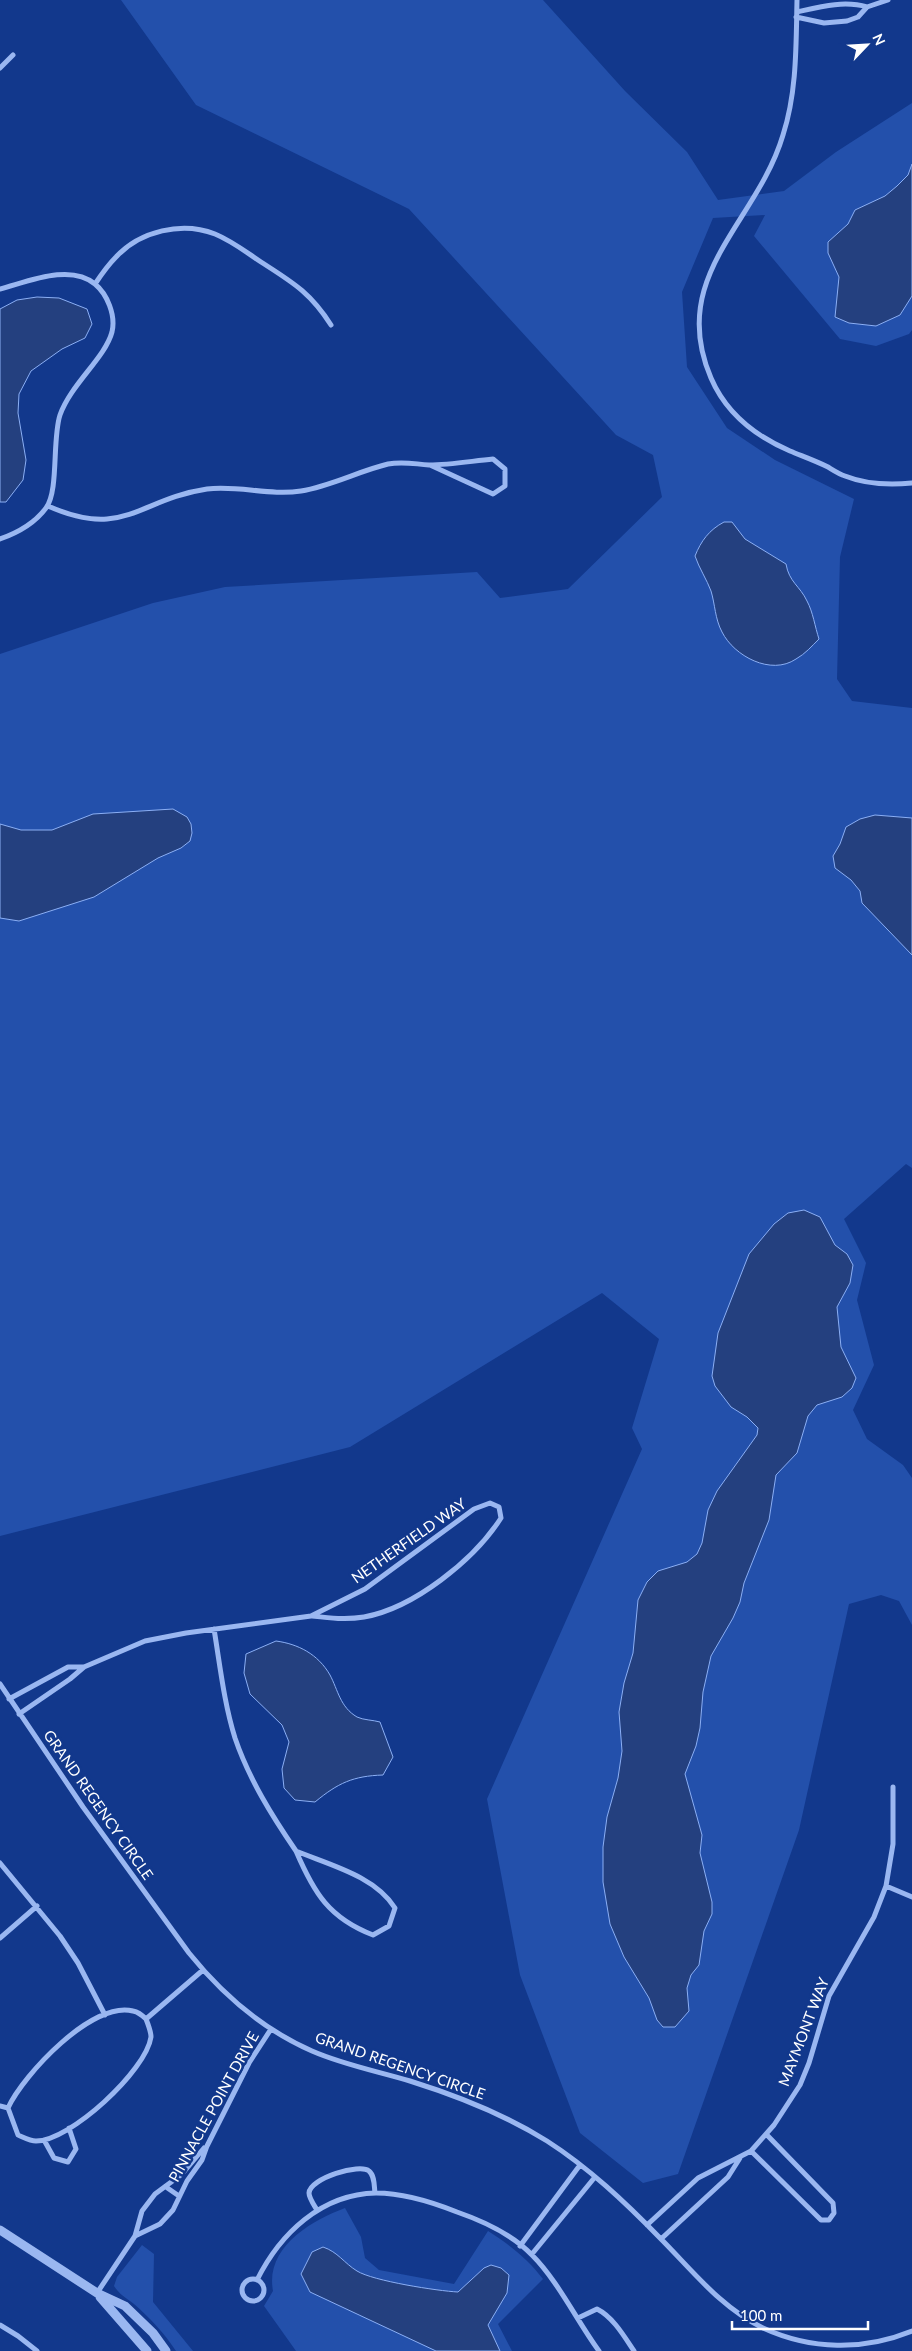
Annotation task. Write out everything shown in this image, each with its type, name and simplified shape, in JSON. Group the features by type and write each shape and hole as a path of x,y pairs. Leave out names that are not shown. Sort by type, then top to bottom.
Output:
{"street":[{"path":"797,0 795,65 791,100 783,136 769,170 712,267 703,290 699,315 700,341 704,362 714,386 728,407 751,430 781,447 827,466 844,476 871,482 912,483"},
{"path":"797,14 824,23 846,21 858,17 867,8 888,0"},
{"path":"797,14 822,6 855,4 867,8"},
{"path":"0,68 13,55"},
{"path":"95,284 116,256 141,238 168,229 198,230 213,233 229,241 301,288 320,308 331,325"},
{"path":"0,289 61,274 75,275 95,284 108,303 112,317 112,331 106,345 72,390 60,416 56,428 52,489 48,506 30,524 0,539"},
{"path":"48,506 80,518 110,520 129,516 202,490 221,488 297,492 386,465 404,462 430,465 493,459 505,469 505,486 493,494 430,465"},
{"name":"NETHERFIELD WAY","path":"19,1714 70,1679 84,1667 144,1641 214,1629 311,1616 344,1619 365,1617 379,1613 426,1590 461,1562 493,1530 501,1518 499,1507 490,1503 474,1509 380,1579 352,1597 311,1616"},
{"path":"214,1629 235,1737 250,1774 266,1805 296,1852 313,1887 334,1912 352,1927 374,1935 389,1926 395,1908 387,1897 355,1876 296,1852"},
{"name":"NETHERFIELD WAY","path":"9,1699 68,1667 84,1667"},
{"name":"GRAND REGENCY CIRCLE","path":"0,1684 158,1912 203,1970 256,2018 271,2029 312,2051 341,2063 410,2081 475,2102 525,2128 595,2177 648,2225 725,2304 762,2327 782,2335 824,2346 864,2344 885,2340 912,2331"},
{"name":"MAYMONT WAY","path":"740,2158 751,2151 766,2134 786,2109 800,2085 809,2063 829,1996 874,1917 886,1886 893,1844 893,1787"},
{"path":"0,1863 37,1906 70,1950 105,2015"},
{"path":"886,1886 912,1897"},
{"path":"0,1938 37,1906"},
{"path":"146,2019 203,1970"},
{"path":"120,2010 134,2011 146,2019 151,2036 146,2052 137,2066 115,2092 89,2115 69,2128 44,2140 34,2142 18,2135 8,2108 29,2075 52,2050 73,2034 105,2015 120,2010"},
{"name":"PINNACLE POINT DRIVE","path":"135,2236 160,2224 173,2210 178,2196 202,2160 207,2146 250,2063 271,2029"},
{"path":"0,2106 8,2108"},
{"path":"44,2140 54,2158 68,2162 76,2149 69,2128"},
{"path":"751,2151 821,2220 829,2220 834,2213 834,2203 766,2134"},
{"path":"166,2187 182,2174 207,2146"},
{"path":"648,2225 698,2178 722,2164 740,2158"},
{"path":"661,2239 728,2178 740,2158"},
{"path":"520,2246 580,2165"},
{"path":"317,2210 309,2194 311,2187 316,2181 338,2173 362,2167 369,2170 373,2176 375,2193"},
{"path":"532,2254 595,2177"},
{"name":"PINNACLE POINT DRIVE","path":"96,2292 135,2236 142,2211 155,2194 166,2187 178,2196"},
{"path":"257,2280 278,2244 296,2225 317,2210 346,2199 375,2193 402,2196 478,2219 502,2232 532,2254 599,2351"},
{"path":"0,2230 96,2292 126,2306 153,2333 166,2351"},
{"path":"249,2280 257,2280 263,2285 264,2293 260,2299 249,2300 243,2294 244,2285 249,2280"},
{"path":"96,2292 148,2351"},
{"path":"578,2318 597,2309 603,2312 622,2332 634,2351"},
{"path":"0,2325 37,2351"}],"shaded area":[{"path":"121,0 543,0 625,91 687,152 718,200 784,191 836,152 912,103 912,330 909,334 876,346 840,339 754,236 765,215 713,218 682,292 687,367 727,428 775,460 854,499 840,557 837,679 852,701 912,708 912,1168 906,1164 844,1219 866,1263 857,1300 874,1365 853,1410 867,1439 903,1465 912,1478 912,1625 899,1601 881,1595 849,1604 799,1830 678,2174 643,2183 580,2133 520,1975 487,1799 642,1449 632,1428 659,1339 602,1293 350,1447 0,1536 0,654 153,603 225,587 477,572 500,598 568,589 662,497 653,455 616,435 409,209 196,105"},
{"path":"912,164 912,296 900,315 876,326 849,323 835,317 839,277 828,253 828,242 848,224 855,210 885,196 897,186 908,175"},
{"path":"37,297 59,298 87,309 92,324 85,338 62,349 31,371 19,394 18,413 26,460 23,480 6,502 0,502 0,309 17,300"},
{"path":"724,522 732,522 745,539 786,564 792,580 807,601 819,639 796,659 786,664 765,664 744,656 735,649 722,632 711,591 695,556 706,536"},
{"path":"173,809 187,817 191,824 192,833 190,841 181,848 158,858 94,897 19,921 0,918 0,824 21,830 52,830 93,814"},
{"path":"875,815 912,818 912,955 862,903 860,891 851,880 835,868 833,856 846,827 860,819"},
{"path":"804,1210 820,1217 835,1245 847,1254 853,1265 850,1283 837,1307 841,1347 856,1378 852,1388 842,1397 817,1405 808,1416 797,1453 776,1475 769,1520 744,1583 740,1602 711,1656 703,1692 700,1728 696,1746 685,1774 702,1835 700,1853 712,1902 712,1914 704,1931 699,1965 691,1975 687,1988 689,2011 675,2027 663,2027 657,2020 649,1998 624,1957 610,1924 603,1882 603,1847 607,1817 618,1778 622,1751 619,1712 624,1683 633,1653 638,1600 647,1582 658,1571 687,1562 697,1554 702,1543 708,1510 717,1491 757,1435 758,1428 747,1417 731,1407 715,1386 712,1376 718,1333 749,1254 774,1224 788,1213"},
{"path":"276,1641 307,1651 320,1661 330,1675 340,1698 351,1713 359,1718 380,1722 393,1757 383,1775 363,1777 346,1782 315,1802 295,1800 284,1788 282,1769 289,1742 282,1725 250,1694 244,1673 246,1654"},
{"path":"345,2208 361,2237 365,2258 379,2270 454,2284 488,2231 518,2252 543,2279 498,2324 512,2351 296,2351 264,2306 273,2291 272,2276 276,2262 283,2249 293,2238 318,2220"},
{"path":"142,2245 154,2254 153,2302 193,2351 176,2351 151,2320 120,2294 114,2286 117,2277"},
{"path":"323,2247 365,2275 406,2285 449,2291 458,2292 484,2268 491,2265 501,2268 509,2275 507,2293 488,2325 500,2351 436,2351 310,2292 301,2274 312,2252"}]}
